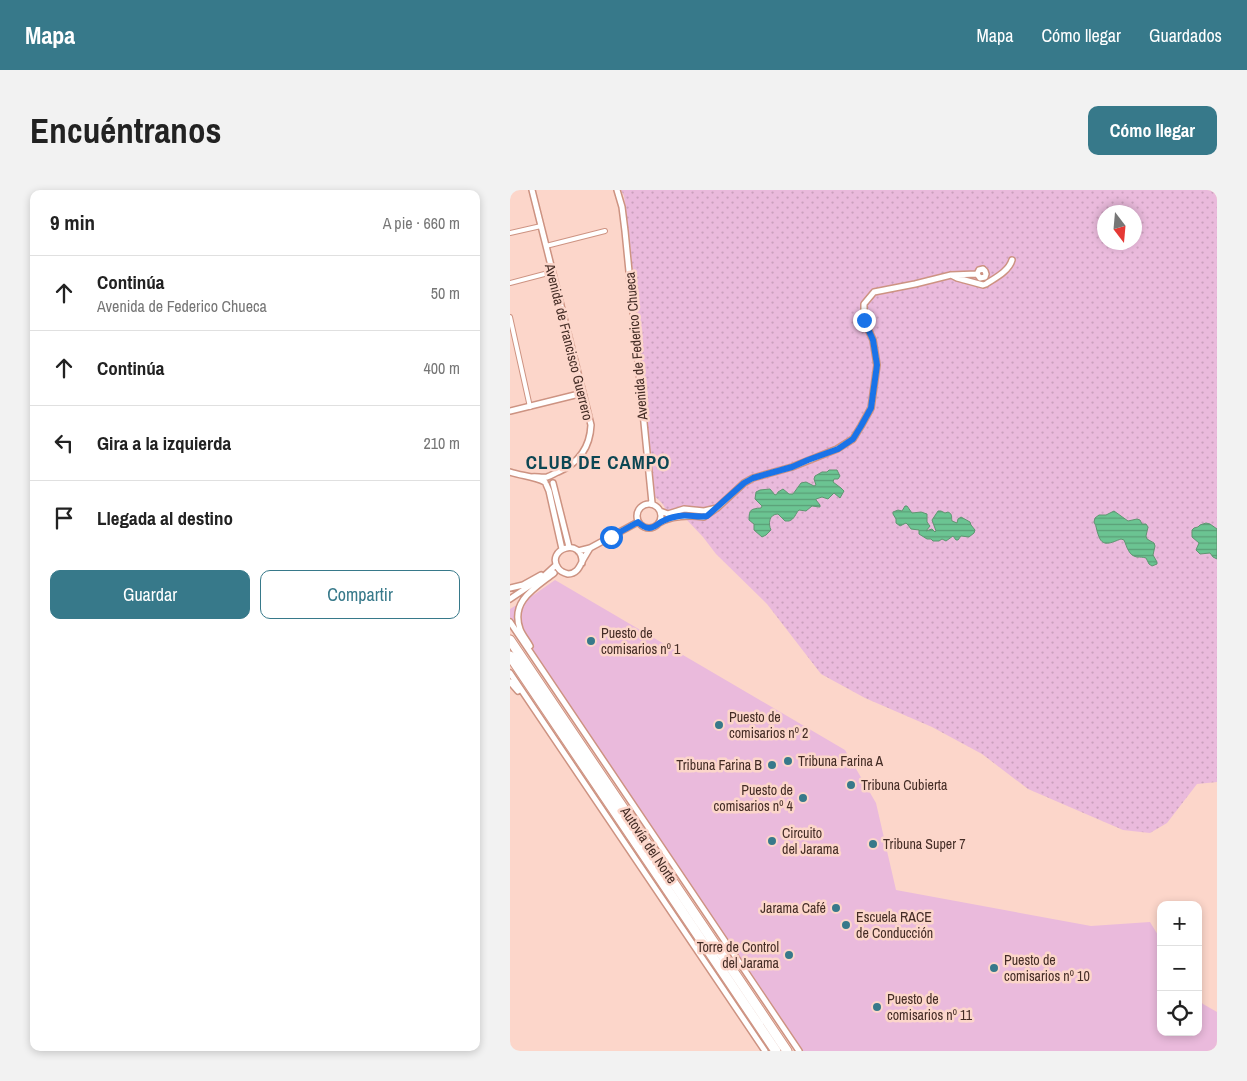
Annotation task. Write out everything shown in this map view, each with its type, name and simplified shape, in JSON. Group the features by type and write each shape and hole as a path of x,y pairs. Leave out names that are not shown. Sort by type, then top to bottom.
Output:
{"highway":[{"name":"Autovía del Norte","path":"510,640 787,1051"},
{"name":"Autovía del Norte","path":"510,656 776,1051"}],"street":[{"name":"Avenida de Francisco Guerrero","path":"532,190 584,393 590,425 588,443 582,454 570,466 562,470 553,482"},
{"name":"Avenida de Federico Chueca","path":"617,190 622,207 625,231 652,503"},
{"path":"510,233 541,226"},
{"path":"546,246 605,232"},
{"path":"951,275 983,285 1009,267 1012,260"},
{"path":"510,283 552,272"},
{"path":"660,511 668,514 684,509 707,516 744,483 753,478 792,467 838,449 853,439 871,408 877,365 873,340 864,320 864,304 874,292 951,275 977,274 980,278 984,278 986,284"},
{"path":"510,317 530,407"},
{"path":"510,411 584,393"},
{"path":"546,481 562,470"},
{"path":"510,472 546,481 551,485 553,482 570,547"},
{"path":"546,481 562,549"},
{"path":"659,524 662,517 660,508 652,503 645,504 639,508 637,513 638,522 642,526 649,528 655,527 665,520 679,516 703,514"},
{"path":"578,551 590,548 638,522"},
{"path":"553,685 548,672 520,630 517,614 518,607 523,598 552,572 556,565 556,556 562,549 570,547 578,551 582,563"},
{"path":"510,588 523,585 552,572 572,573 579,569 584,556 590,548"},
{"path":"556,565 561,572"},
{"path":"510,599 552,572"},
{"path":"510,622 799,1051"},
{"path":"510,673 765,1051"},
{"path":"510,682 546,726"}],"shaded area":[{"path":"621,190 1217,190 1217,782 1197,784 1167,823 1150,833 1123,830 1028,789 982,754 932,727 865,698 821,674 767,604 716,554 685,518 664,524 665,509 662,503 655,497 624,196"},
{"path":"829,470 837,470 840,476 838,479 834,479 833,482 844,491 840,498 834,493 828,499 822,497 816,499 820,507 812,506 806,511 799,510 794,518 789,521 785,521 778,514 775,514 770,520 771,530 762,537 754,530 754,524 749,520 749,514 751,510 761,508 762,506 755,499 756,492 770,489 775,495 783,489 789,494 793,494 801,483 806,482 814,486 816,485 815,476"},
{"path":"905,506 912,513 921,512 927,514 927,522 930,526 926,531 932,529 936,531 932,520 938,511 941,511 950,513 952,521 957,523 961,517 970,522 975,530 974,533 969,537 961,536 958,540 953,536 946,541 942,539 933,541 927,539 919,534 919,530 911,529 906,523 900,526 896,523 893,512 902,511"},
{"path":"1114,511 1128,521 1137,519 1142,524 1146,524 1148,527 1146,536 1147,539 1154,543 1153,555 1157,564 1152,566 1146,558 1132,555 1124,540 1121,539 1111,543 1102,542 1094,522 1095,518"},
{"path":"1206,523 1217,529 1217,559 1210,553 1200,554 1196,550 1199,543 1192,537 1192,530 1194,528"},
{"name":"Circuito del Jarama","path":"555,580 845,750 876,803 896,890 1091,926 1150,922 1157,933 1157,1036 1202,1036 1202,1003 1217,1012 1217,1051 802,1051 510,617 510,609"}],"place":[{"name":"Puesto de comisarios nº 1","path":"591,641"},
{"name":"Puesto de comisarios nº 2","path":"719,725"},
{"name":"Tribuna Farina A","path":"788,761"},
{"name":"Tribuna Farina B","path":"772,765"},
{"name":"Tribuna Cubierta","path":"851,785"},
{"name":"Puesto de comisarios nº 4","path":"803,798"},
{"name":"Circuito del Jarama","path":"772,841"},
{"name":"Tribuna Super 7","path":"873,844"},
{"name":"Jarama Café","path":"836,908"},
{"name":"Escuela RACE de Conducción","path":"846,925"},
{"name":"Torre de Control del Jarama","path":"789,955"},
{"name":"Puesto de comisarios nº 10","path":"994,968"},
{"name":"Puesto de comisarios nº 11","path":"877,1007"}],"district":[{"name":"CLUB DE CAMPO","path":"598,462"}],"route":[{"path":"611,537 638,522 646,528 652,528 665,520 679,516 707,516 744,483 753,478 792,467 838,449 853,439 871,408 877,365 873,340 864,320"}]}
